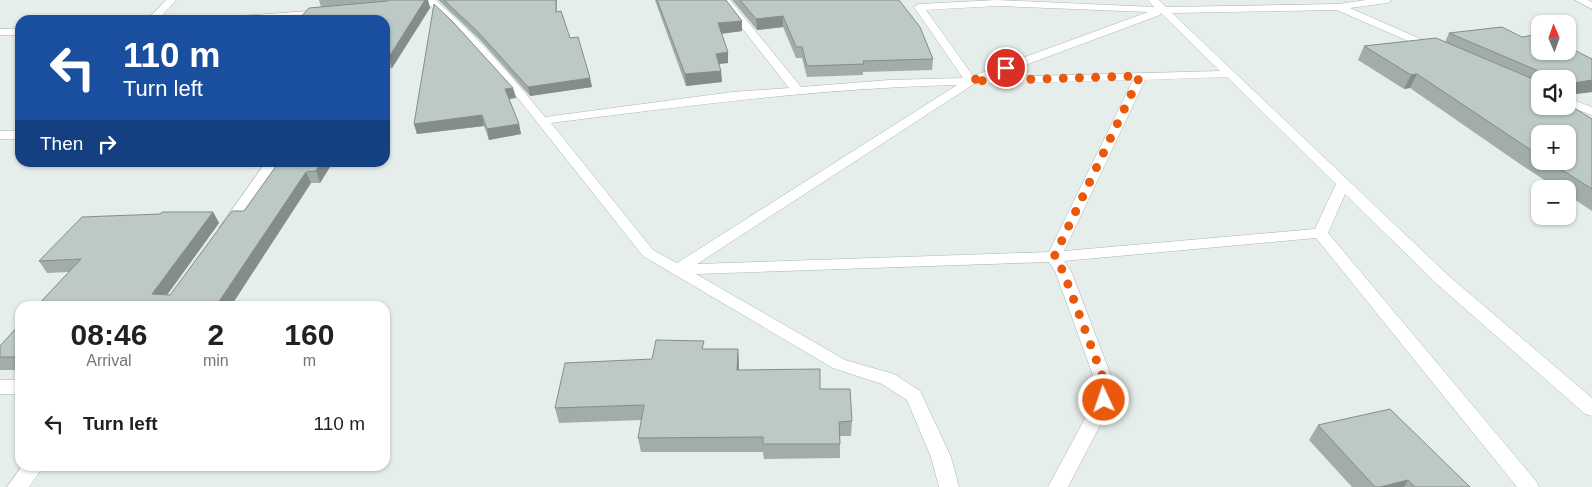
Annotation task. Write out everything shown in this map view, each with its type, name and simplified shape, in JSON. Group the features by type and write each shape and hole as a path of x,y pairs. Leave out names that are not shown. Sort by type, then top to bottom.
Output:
{"street":[{"path":"157,15 171,0"},
{"path":"429,0 461,28 506,76 648,253 838,364 888,379 914,396 941,458 949,487"},
{"path":"725,0 797,90"},
{"path":"1152,0 1444,281 1592,409"},
{"path":"971,81 919,7 997,3 1164,10 1338,7 1387,0"},
{"path":"1580,0 1592,6"},
{"path":"1338,7 1448,54"},
{"path":"677,270 971,81 1164,10"},
{"path":"296,15 337,12"},
{"path":"0,32 15,32"},
{"path":"541,121 732,96 889,83 1229,74"},
{"path":"1054,257 1140,76"},
{"path":"1576,105 1592,110"},
{"path":"0,135 15,135"},
{"path":"219,239 269,167"},
{"path":"1320,232 1343,184"},
{"path":"677,270 1054,257 1320,232"},
{"path":"1320,232 1529,487"},
{"path":"1054,257 1063,271 1106,386 1104,400 1058,487"},
{"path":"0,387 15,387"},
{"path":"17,487 30,471"}],"building":[{"path":"425,0 390,55 390,15 303,15 309,8 388,1"},
{"path":"444,0 556,0 556,12 561,11 570,38 578,37 590,78 528,87 478,32"},
{"path":"657,0 726,0 742,21 718,23 728,52 716,54 721,71 685,74"},
{"path":"740,0 899,0 920,27 933,59 863,61 864,64 807,66 802,47 796,47 783,16 756,19"},
{"path":"434,4 453,22 513,88 505,89 519,124 487,129 482,115 414,124"},
{"path":"1502,27 1522,37 1531,36 1531,60 1576,60 1576,51 1592,59 1592,80 1576,83 1576,70 1536,70 1449,33"},
{"path":"1436,38 1531,78 1531,115 1576,115 1576,109 1592,119 1592,189 1562,170 1576,170 1576,125 1531,125 1531,150 1417,74 1411,75 1364,46"},
{"path":"275,167 318,167 316,171 306,172 219,301 42,301 81,259 39,261 82,217 160,214 162,212 213,212 152,294 170,295 232,211 244,211"},
{"path":"15,330 15,357 0,357 0,346"},
{"path":"656,340 704,341 702,349 738,349 737,370 820,369 820,389 850,389 852,421 839,422 840,444 763,444 763,437 638,438 644,405 555,408 565,363 652,359"},
{"path":"1390,409 1470,487 1415,487 1408,480 1375,487 1318,425"}],"route":[{"path":"1006,68 971,81 1140,76 1054,257 1063,271 1106,386 1104,400"}]}
